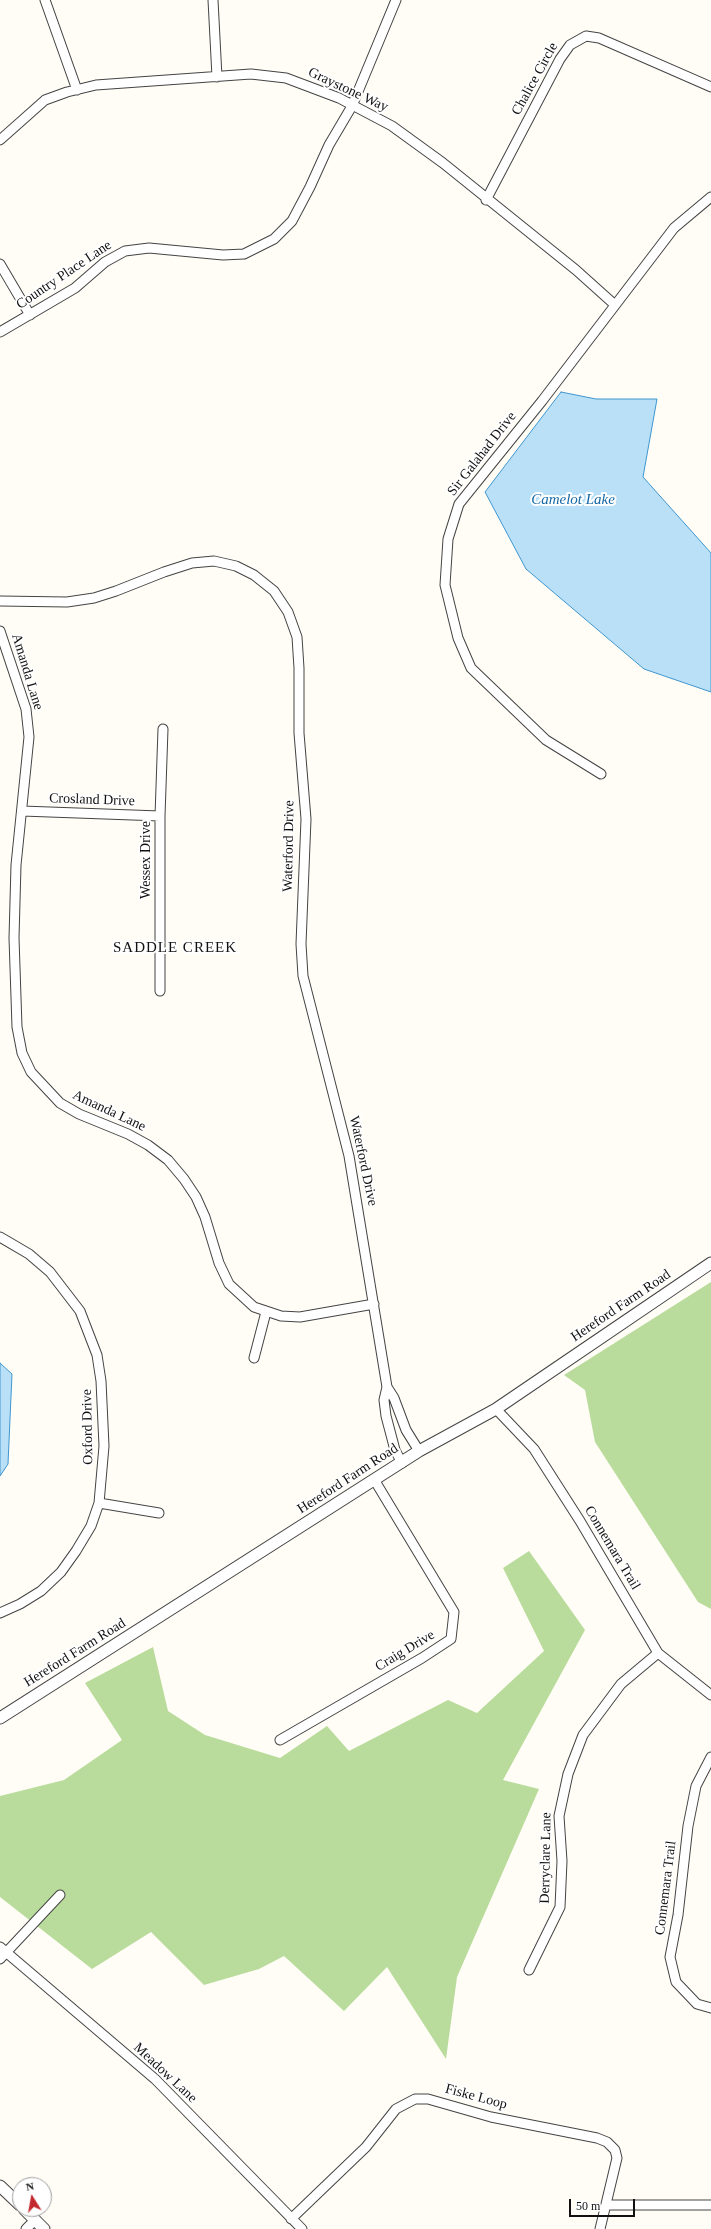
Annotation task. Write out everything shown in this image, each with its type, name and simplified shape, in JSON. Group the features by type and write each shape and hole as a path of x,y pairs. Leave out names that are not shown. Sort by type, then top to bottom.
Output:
{"street":[{"path":"45,0 77,90"},
{"path":"213,0 217,77"},
{"name":"Country Place Lane","path":"0,332 75,288 105,262 125,251 149,248 185,250 223,255 244,254 274,239 292,221 310,187 329,145 352,106 396,0"},
{"name":"Chalice Circle","path":"486,200 560,59 570,45 586,36 599,38 711,87"},
{"name":"Graystone Way","path":"0,140 45,100 96,85 251,74 286,78 352,106 392,126 443,164 486,200 576,270 615,305"},
{"name":"Sir Galahad Drive","path":"601,774 546,740 471,668 458,638 445,585 448,539 459,504 674,228 711,197"},
{"path":"0,264 30,315"},
{"name":"Waterford Drive","path":"0,601 67,602 94,598 192,563 214,561 236,566 254,575 274,591 288,612 297,637 299,668 299,733 306,819 301,944 303,976 349,1156 388,1387 412,1443 419,1452"},
{"name":"Amanda Lane","path":"0,631 26,709 29,737 16,872 15,1002 22,1053 31,1072 60,1103 78,1114 128,1134 148,1145 168,1160 184,1179 196,1197 205,1217 219,1263 229,1284 254,1307 266,1312 300,1317 374,1304"},
{"name":"Wessex Drive","path":"160,991 160,816 163,728"},
{"name":"Crosland Drive","path":"22,811 160,816"},
{"name":"Oxford Drive","path":"0,1238 29,1254 50,1272 80,1311 97,1355 102,1396 104,1446 99,1502 91,1526 62,1572 42,1591 20,1604 0,1613"},
{"name":"Hereford Farm Road","path":"0,1718 375,1481 402,1462 496,1409 711,1263"},
{"path":"254,1358 266,1312"},
{"name":"Waterford Drive","path":"388,1387 384,1400 386,1416 395,1450 402,1462"},
{"name":"Connemara Trail","path":"496,1409 534,1449 580,1521 658,1653 711,1695"},
{"path":"386,1416 399,1413"},
{"name":"Craig Drive","path":"280,1740 422,1658 451,1639 454,1612 375,1481"},
{"path":"99,1502 159,1513"},
{"name":"Derryclare Lane","path":"529,1970 560,1907 562,1862 558,1816 568,1774 583,1735 621,1684 658,1653"},
{"name":"Connemara Trail","path":"711,1757 696,1786 689,1820 678,1915 670,1958 676,1982 697,2004 711,2008"},
{"path":"2,1953 60,1895"},
{"name":"Meadow Lane","path":"2,1953 155,2079 302,2229"},
{"name":"Fiske Loop","path":"291,2218 366,2147 396,2109 415,2099 428,2099 491,2117 597,2138 607,2142 615,2150 617,2158 600,2229"},
{"path":"0,2186 12,2197"},
{"path":"606,2205 711,2205"},
{"path":"32,2217 44,2229"},
{"path":"26,2229 35,2220"}],"green space":[{"path":"711,1282 711,1609 698,1602 595,1442 585,1390 564,1375"},
{"path":"529,1551 585,1630 503,1780 539,1789 457,1977 446,2059 387,1967 344,2011 284,1956 259,1969 204,1985 151,1932 92,1969 0,1897 0,1796 64,1780 122,1740 85,1683 153,1647 168,1711 205,1735 280,1758 327,1726 349,1751 448,1700 477,1713 544,1651 503,1568"}],"water":[{"name":"Camelot Lake","path":"561,392 596,399 657,399 643,477 711,553 711,692 644,669 526,569 485,492"},
{"path":"0,1363 12,1374 8,1464 0,1476"}],"district":[{"name":"SADDLE CREEK","path":"175,948"}]}
